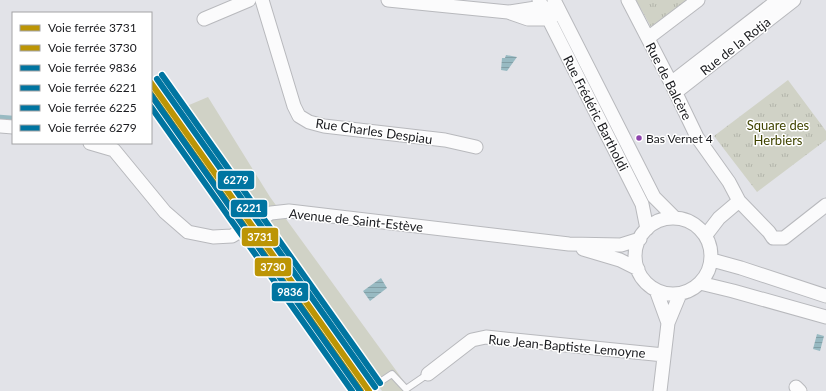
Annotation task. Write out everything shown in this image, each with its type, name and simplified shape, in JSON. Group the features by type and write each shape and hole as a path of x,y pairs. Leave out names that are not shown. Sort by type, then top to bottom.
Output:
{"street":[{"path":"204,19 249,0"},
{"name":"Rue Charles Despiau","path":"262,0 294,106 299,116 309,122 324,126 445,140 476,147"},
{"path":"388,0 508,12 528,19 548,20 557,6 540,3 508,12"},
{"name":"Rue de Balcère","path":"628,0 674,87 698,137 729,182 739,201 773,238 784,238 826,206"},
{"path":"648,38 698,0"},
{"name":"Rue de la Rotja","path":"674,87 794,0"},
{"name":"Rue de la Rotja","path":"674,87 774,1"},
{"name":"Rue Frédéric Bartholdi","path":"540,3 642,204 644,234"},
{"name":"Rue Frédéric Bartholdi","path":"557,6 654,196 674,218"},
{"path":"0,126 12,127"},
{"name":"Avenue de Saint-Estève","path":"93,144 114,150 165,212 188,232 213,237 232,236 271,213 289,211 569,244 621,245 644,234"},
{"path":"706,235 720,218 739,201"},
{"path":"674,218 687,220 697,226 706,235 711,247 712,260 708,273 700,283 691,290 680,294 667,294 648,285 642,277 635,259 636,248 644,234 660,221 674,218"},
{"name":"Avenue de Saint-Estève","path":"569,244 620,260 638,269"},
{"path":"712,260 826,296"},
{"path":"700,283 733,290 826,317"},
{"path":"656,290 668,323"},
{"path":"660,391 668,323 680,294"},
{"name":"Rue Jean-Baptiste Lemoyne","path":"428,374 472,340 486,337 664,355"}],"lane":[{"name":"Rue Jean-Baptiste Lemoyne","path":"377,384 392,374 406,389 428,374"}],"green space":[{"path":"636,0 687,0 651,27"},
{"name":"Square des Herbiers","path":"788,80 826,131 826,140 757,192 714,136"},
{"path":"208,97 270,197 411,391 382,391 182,108"}],"water":[{"path":"506,55 517,57 507,71 501,70 502,58 505,58"},
{"path":"381,278 387,288 370,301 363,291"},
{"path":"817,334 824,336 820,351 813,349"}],"waterway":[{"path":"0,117 12,118"}],"rail line":[{"name":"6279","path":"162,75 380,383"},
{"name":"6221","path":"157,79 375,387"},
{"name":"3731","path":"152,84 369,391"},
{"name":"3730","path":"152,95 361,391"},
{"name":"9836","path":"152,96 360,391"},
{"name":"6225","path":"152,108 352,391"}],"place":[{"name":"Bas Vernet 4","path":"639,138"}]}
